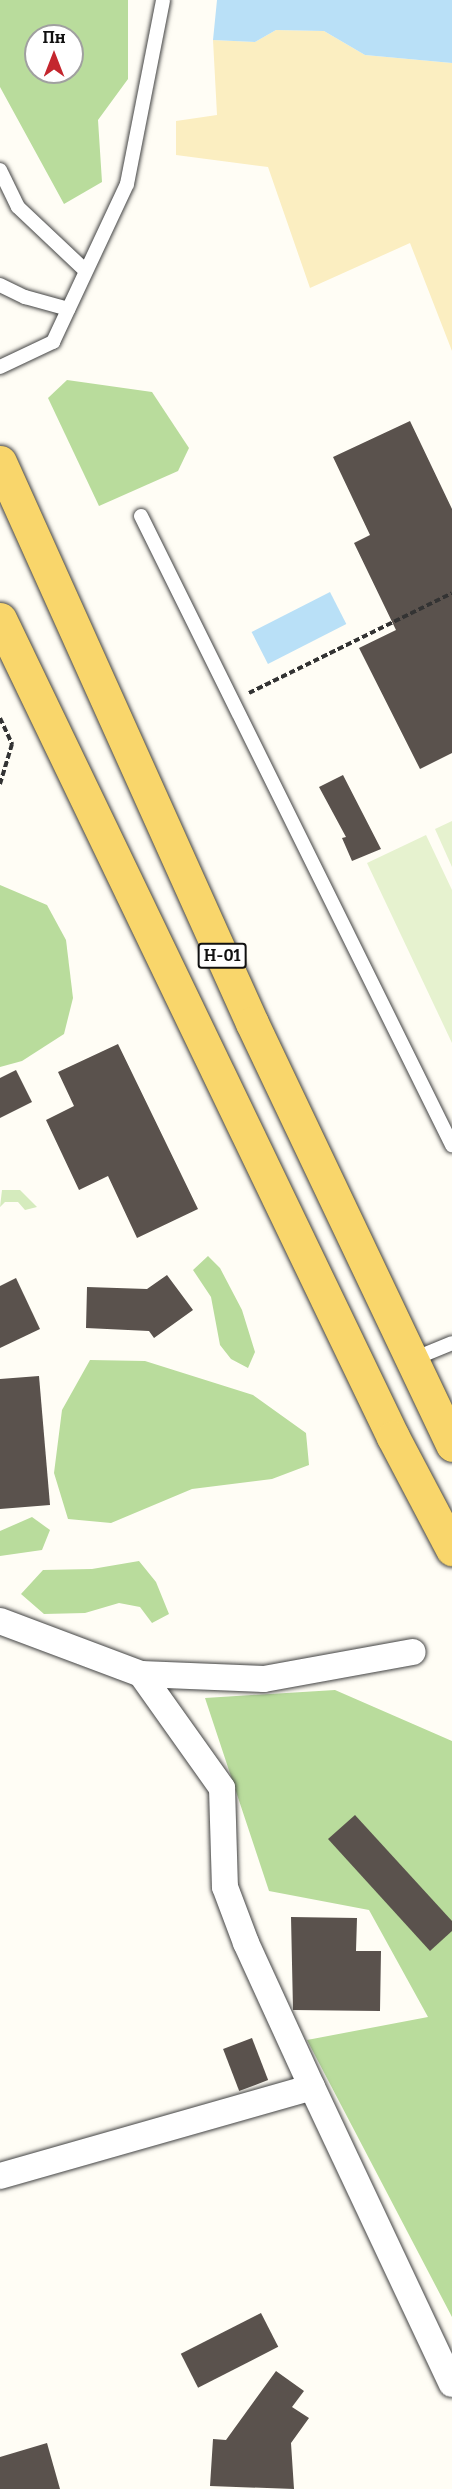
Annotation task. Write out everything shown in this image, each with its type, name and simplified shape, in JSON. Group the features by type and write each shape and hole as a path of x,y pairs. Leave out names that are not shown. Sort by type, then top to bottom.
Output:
{"main road":[{"name":"Н-01","path":"0,462 252,1023 452,1446"},
{"name":"Н-01","path":"0,619 393,1437 452,1549"}],"street":[{"path":"0,1621 141,1674 264,1679 413,1652"},
{"path":"141,1674 222,1788 225,1887 246,1943 452,2384"},
{"path":"0,2175 312,2087"}],"lane":[{"path":"0,367 53,342 127,184 163,0"},
{"path":"0,170 18,207 86,271"},
{"path":"0,285 25,297 68,309"},
{"path":"141,516 452,1144"},
{"path":"411,1360 452,1343"}],"path":[{"path":"233,702 452,593"},
{"path":"0,718 12,744 0,784"}],"green space":[{"path":"0,0 128,0 128,79 98,120 102,182 64,204 0,87"},
{"path":"67,380 152,392 189,448 178,471 99,506 48,398"},
{"path":"452,821 452,867 435,829"},
{"path":"426,835 452,890 452,1043 367,863"},
{"path":"0,885 47,905 66,940 73,998 64,1034 22,1061 0,1067"},
{"path":"2,1190 20,1190 37,1207 25,1210 18,1202 5,1202 0,1207"},
{"path":"208,1256 220,1268 242,1310 255,1352 248,1368 231,1359 220,1345 211,1297 193,1270"},
{"path":"90,1360 145,1361 253,1395 306,1433 309,1465 272,1479 192,1489 111,1523 68,1519 54,1473 62,1410"},
{"path":"32,1517 50,1530 42,1550 0,1556 0,1531"},
{"path":"139,1561 156,1582 169,1614 152,1623 140,1607 119,1603 85,1613 44,1614 21,1594 43,1570 92,1569"},
{"path":"335,1690 452,1741 452,2317 307,2040 428,2017 369,1910 269,1891 205,1698"}],"sand":[{"path":"276,30 324,31 365,55 452,63 452,351 410,243 310,288 268,167 176,155 176,121 217,115 213,40 255,42"}],"water":[{"path":"217,0 452,0 452,63 365,55 324,31 276,30 255,42 213,40"},
{"path":"330,592 346,624 268,664 252,632"}],"building":[{"path":"410,421 452,509 452,753 420,769 359,648 396,630 354,543 370,535 333,457"},
{"path":"343,775 381,849 352,861 342,838 346,837 319,787"},
{"path":"118,1044 198,1209 137,1238 108,1176 79,1190 46,1120 74,1106 58,1072"},
{"path":"16,1070 32,1102 0,1118 0,1078"},
{"path":"167,1275 193,1310 154,1338 149,1331 86,1328 87,1287 147,1289"},
{"path":"16,1278 40,1329 0,1348 0,1286"},
{"path":"39,1376 50,1505 0,1509 0,1379"},
{"path":"355,1815 452,1921 452,1931 430,1951 328,1839"},
{"path":"291,1917 357,1918 356,1951 381,1951 380,2011 293,2010"},
{"path":"252,2038 268,2080 239,2091 223,2049"},
{"path":"261,2313 278,2347 198,2388 181,2354"},
{"path":"276,2371 304,2391 292,2407 309,2418 291,2443 294,2489 210,2486 213,2439 226,2440"},
{"path":"47,2443 60,2489 0,2489 0,2457"}]}
